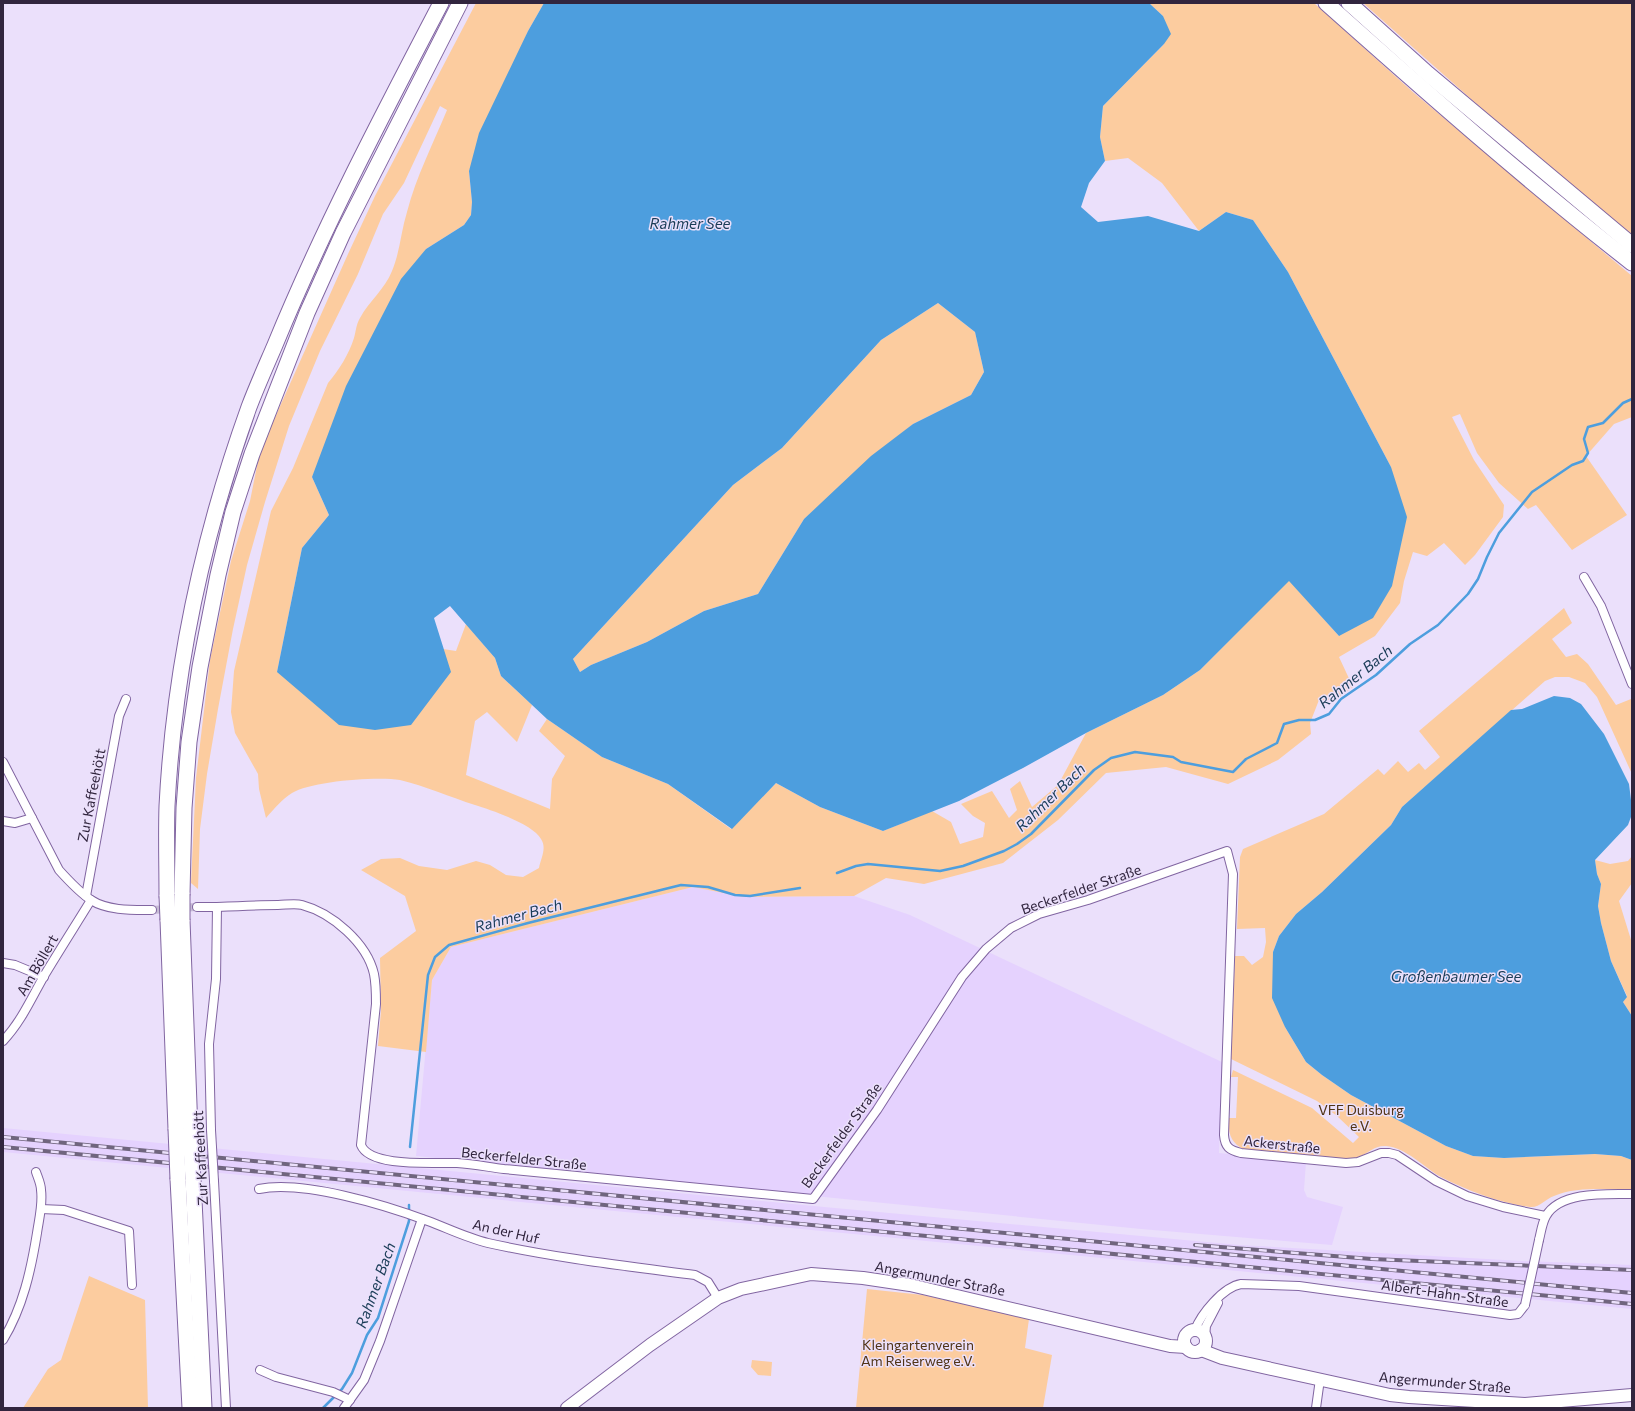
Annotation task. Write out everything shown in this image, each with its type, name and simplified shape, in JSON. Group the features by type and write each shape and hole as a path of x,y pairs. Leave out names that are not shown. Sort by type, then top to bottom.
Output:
{"highway":[{"path":"398,87 429,3"},
{"path":"190,1408 185,1179 174,895 168,806 173,738 183,663 201,570 223,486 250,405 315,249 441,3"},
{"path":"174,895 184,808 189,742 200,667 215,590 236,505 252,454 306,313 343,234 460,3"},
{"path":"445,32 466,3"},
{"path":"1326,3 1431,96 1525,176 1632,263"},
{"path":"1349,3 1428,74 1632,245"},
{"path":"185,1179 204,1408"},
{"path":"183,1408 188,1368"}],"main road":[{"name":"Angermunder Straße","path":"567,1408 650,1345 718,1298 741,1289 811,1274 863,1278 915,1286 1150,1340 1173,1339 1196,1341 1235,1360 1390,1395 1507,1403 1535,1403 1632,1395"}],"street":[{"path":"1584,577 1601,606 1632,684"},
{"name":"Zur Kaffeehött","path":"88,898 119,716 126,699"},
{"path":"3,762 59,870 88,898 101,905 132,910 152,910"},
{"path":"3,821 15,823 32,818"},
{"name":"Beckerfelder Straße","path":"217,907 301,905 324,914 336,922 350,934 364,951 374,972 376,987 376,1004 361,1145 363,1150 369,1156 399,1162 458,1163 504,1169 813,1199 877,1110 962,977 986,949 1011,928 1039,914 1088,900 1227,851"},
{"name":"Ackerstraße","path":"1227,851 1233,874 1224,1135 1224,1143 1228,1148 1241,1153 1346,1163 1368,1160 1381,1153 1389,1153 1397,1155 1436,1181 1467,1196 1503,1207 1546,1216"},
{"name":"Am Böllert","path":"3,1041 12,1032 25,1012 88,898"},
{"path":"197,908 217,907"},
{"name":"Zur Kaffeehött","path":"217,907 216,979 209,1044 211,1130 226,1408"},
{"path":"3,963 15,965 44,977"},
{"path":"3,1340 11,1327 22,1299 29,1274 41,1209 42,1189 36,1172"},
{"name":"An der Huf","path":"259,1190 273,1187 309,1190 353,1198 404,1213 486,1243 556,1255 695,1275 708,1282 718,1298"},
{"path":"1546,1216 1559,1203 1573,1198 1632,1194"},
{"path":"41,1209 64,1210 129,1231 132,1286"},
{"name":"Albert-Hahn-Straße","path":"1196,1341 1198,1320 1224,1292 1234,1285 1241,1284 1299,1286 1510,1315 1518,1314 1524,1305 1546,1216"},
{"path":"344,1408 347,1398 364,1380 380,1341 418,1218"},
{"path":"1196,1341 1206,1326 1224,1292"},
{"path":"260,1370 276,1377 333,1392 347,1398"},
{"path":"1316,1408 1320,1379"}],"shaded area":[{"path":"693,887 744,897 854,896 910,915 1222,1062 1219,1153 1306,1162 1304,1190 1307,1197 1343,1207 1332,1245 1141,1229 416,1156 432,980 451,947"},
{"path":"3,1128 835,1208 1239,1245 1522,1261 1632,1265 1632,1309 3,1152"}],"green space":[{"path":"476,3 544,3 528,31 469,171 472,202 471,215 464,225 426,249 312,477 329,515 302,548 277,672 450,673 443,649 456,651 466,624 495,658 501,676 532,705 517,742 487,712 475,721 466,775 550,809 552,779 565,756 539,731 547,719 602,757 668,784 731,829 776,783 820,807 883,831 932,811 951,822 960,844 983,837 985,823 973,816 961,804 992,791 1009,818 1017,810 1010,789 1020,781 1032,807 1058,785 1086,733 1163,695 1200,670 1289,580 1339,636 1391,467 1288,272 1253,220 1226,212 1199,231 1162,183 1128,158 1105,161 1100,137 1103,106 1164,44 1163,16 1149,3 1314,3 1414,93 1632,276 1632,417 1614,424 1586,456 1627,515 1572,550 1536,505 1528,509 1499,483 1477,453 1460,414 1452,417 1474,460 1504,505 1503,517 1475,555 1465,565 1444,543 1427,556 1413,552 1404,581 1400,603 1375,636 1339,657 1353,687 1335,700 1319,700 1310,723 1311,734 1278,760 1228,784 1166,767 1106,773 1058,820 1003,863 924,884 886,878 854,896 744,897 693,887 451,947 432,980 426,1052 378,1046 381,1011 380,958 416,931 405,896 361,870 381,859 400,858 419,866 447,870 476,861 490,865 506,875 523,877 539,868 544,849 543,842 537,833 530,828 501,814 419,785 390,779 345,780 314,785 301,789 285,798 266,818 259,789 258,774 235,733 231,712 234,671 271,511 293,468 328,383 340,367 349,350 359,321 368,306 385,284 392,271 415,186 447,110 440,106 404,183 383,214 358,274 320,351 289,426 265,502 247,565 218,709 207,774 200,829 198,889 191,883 196,778 210,660 231,561 250,501 260,451 375,196"},
{"path":"1363,3 1632,3 1632,235 1525,147"},
{"path":"938,303 975,332 984,372 971,395 913,424 804,519 758,594 704,611 647,642 591,665 580,672 573,659 733,485 782,448 881,340"},
{"name":"VFF Duisburg e.V.","path":"1564,608 1572,623 1552,639 1566,657 1577,654 1588,664 1616,705 1631,699 1632,774 1597,697 1585,683 1569,677 1555,677 1545,681 1402,807 1391,825 1322,892 1296,914 1279,936 1273,952 1285,1027 1306,1062 1351,1095 1446,1146 1473,1156 1504,1158 1595,1154 1621,1156 1632,1160 1632,1189 1592,1189 1572,1191 1551,1197 1540,1205 1530,1207 1484,1196 1462,1187 1441,1177 1415,1158 1393,1147 1378,1147 1359,1157 1347,1160 1245,1150 1233,1141 1229,1128 1229,1118 1236,1118 1238,1077 1231,1077 1233,1070 1312,1108 1353,1143 1359,1137 1337,1116 1317,1101 1231,1059 1235,956 1244,956 1252,965 1263,957 1266,942 1265,928 1237,929 1240,857 1243,849 1324,814 1378,769 1384,775 1398,761 1408,772 1419,763 1425,770 1440,757 1419,731"},
{"path":"1632,856 1632,883 1619,901 1632,943 1632,1016 1623,1002 1627,996 1611,961 1601,923 1598,906 1601,884 1597,874 1595,860 1610,864 1628,861"},
{"path":"89,1276 145,1300 148,1408 23,1408 48,1369 61,1360"},
{"name":"Kleingartenverein Am Reiserweg e.V.","path":"867,1289 923,1295 1029,1319 1025,1348 1052,1355 1043,1408 856,1408"},
{"path":"752,1360 772,1362 771,1376 758,1375 751,1367"}],"water":[{"name":"Rahmer See","path":"544,3 1149,3 1163,16 1171,34 1164,44 1103,106 1100,137 1105,161 1089,183 1081,207 1098,222 1148,216 1199,231 1226,212 1253,220 1288,272 1391,467 1407,517 1392,586 1373,618 1339,636 1289,581 1200,670 1163,695 1086,733 959,801 883,831 820,807 776,783 732,829 668,784 602,757 547,719 501,676 495,658 450,606 434,618 451,672 411,725 375,730 339,725 277,672 302,548 329,515 312,477 346,386 401,279 426,249 464,225 471,215 472,202 469,171 479,133 528,31","holes":["938,303 975,332 984,372 971,395 913,424 871,456 804,519 758,594 704,611 647,642 591,665 580,672 573,659 733,485 782,448 881,340"]},
{"name":"Großenbaumer See","path":"1554,696 1570,698 1581,704 1604,734 1629,784 1632,808 1628,825 1595,860 1597,874 1601,884 1598,906 1601,923 1611,961 1627,997 1623,1002 1632,1016 1632,1160 1621,1156 1595,1154 1504,1158 1473,1156 1446,1146 1351,1095 1306,1062 1285,1027 1272,998 1273,952 1279,936 1296,914 1322,892 1391,825 1402,807 1511,710 1522,709"}],"waterway":[{"name":"Rahmer Bach","path":"837,873 856,866 868,864 940,871 963,866 1004,851 1031,834 1094,770 1111,758 1135,752 1173,757 1181,762 1233,772 1246,759 1277,743 1284,724 1299,720 1315,720 1329,714 1341,699 1376,675 1410,644 1438,625 1468,594 1478,579 1499,533 1532,492 1572,465 1583,461 1588,453 1584,439 1588,427 1603,423 1623,403 1632,399"},
{"name":"Rahmer Bach","path":"410,1147 428,975 435,957 449,945 528,923 681,885 708,887 735,895 750,896 800,888"},
{"name":"Rahmer Bach","path":"323,1408 342,1389 352,1373 367,1335 378,1318 409,1221 409,1205"}],"tunnel":[{"path":"152,910 197,907"}],"railway":[{"path":"3,1137 1632,1293"},
{"path":"3,1147 1632,1304"},
{"path":"1195,1245 1372,1259 1632,1270"}]}
